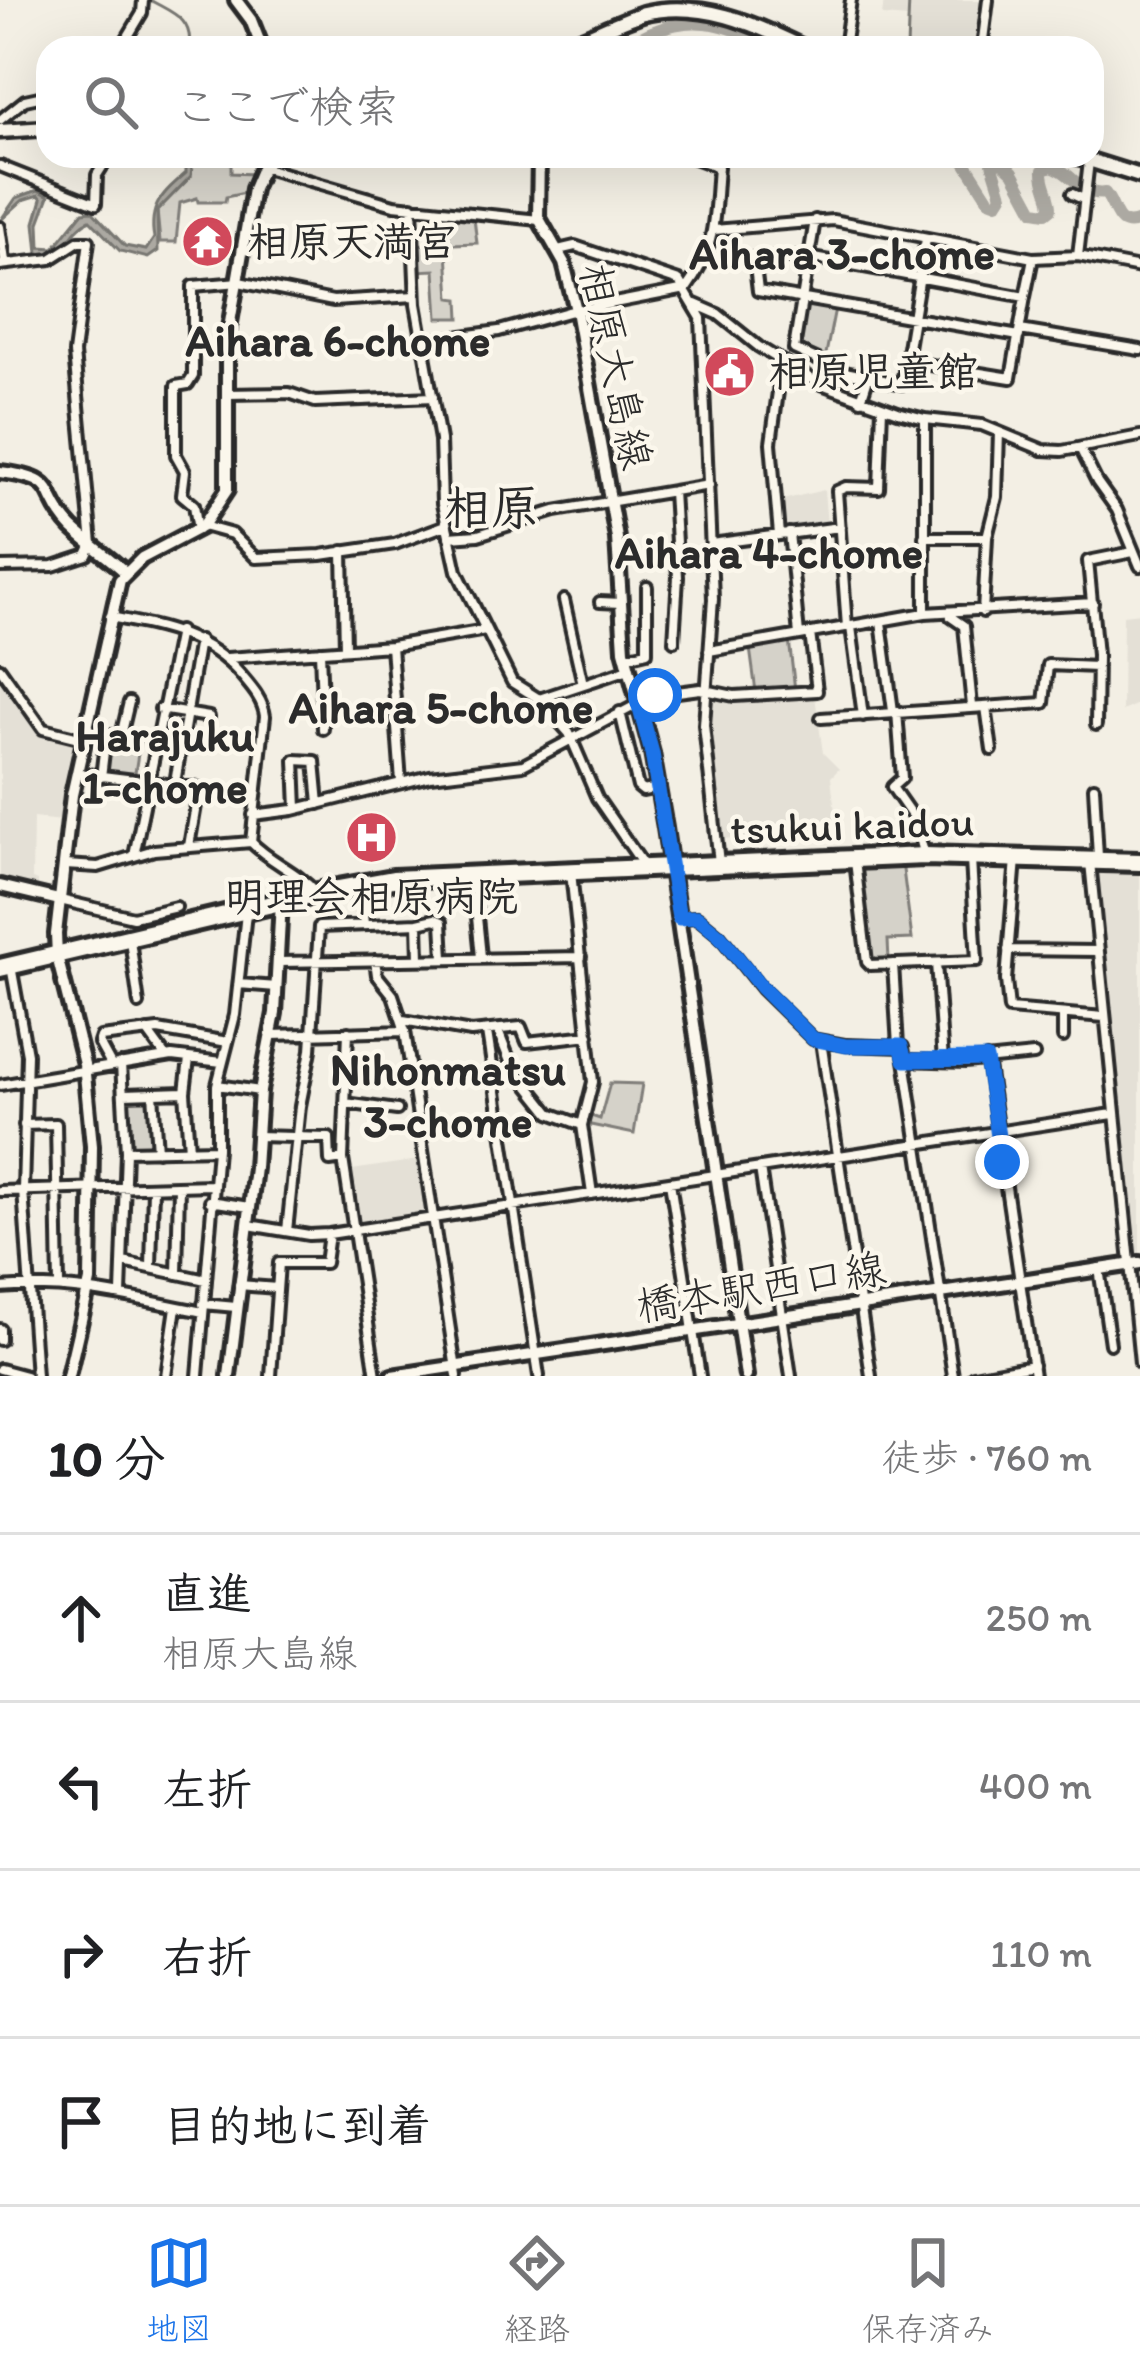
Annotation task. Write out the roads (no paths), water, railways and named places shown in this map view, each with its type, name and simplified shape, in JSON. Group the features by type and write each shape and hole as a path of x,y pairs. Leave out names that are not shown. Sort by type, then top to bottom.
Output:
{"highway":[{"name":"tsukui kaidou","path":"5,967 360,884 925,856 1140,862"}],"main road":[{"path":"587,36 643,14 694,7 741,18 779,36"},
{"path":"0,131 36,129"},
{"path":"1104,165 1140,176"}],"street":[{"path":"128,36 142,13 143,0"},
{"path":"236,0 257,36"},
{"path":"846,36 851,0"},
{"path":"984,36 988,0"},
{"path":"0,120 36,97"},
{"path":"0,166 96,204 102,168"},
{"path":"68,1376 89,1288 92,1188 85,1069 57,956 59,900 76,772 116,589 125,572 201,528 216,513 228,486 227,340 253,190 261,168"},
{"path":"280,168 322,186 412,206 539,220"},
{"name":"相原大島線","path":"539,168 539,220 558,250 576,310 611,503 627,663 672,867 746,1376"},
{"path":"425,341 499,331 576,310 686,289 706,260 714,230 718,168"},
{"path":"1078,256 1083,168"},
{"path":"1072,194 1083,197"},
{"path":"412,206 415,296 440,440 446,525 457,571 512,682 538,699 574,740 598,802 644,868"},
{"path":"714,230 815,220 845,222 1033,258 1078,256 1140,268"},
{"path":"815,220 795,351 902,384 926,239"},
{"path":"0,227 2,263 51,259 76,243 89,241 74,352 92,544 87,555 66,564 0,567"},
{"path":"558,250 575,246 676,279 686,289 702,324 713,598 704,725 719,865"},
{"path":"706,260 809,257 1025,297"},
{"path":"754,258 758,291 1140,350"},
{"path":"906,361 1011,379 1033,258"},
{"path":"201,528 194,506 182,495 185,471 176,455 176,386 188,384 193,376 193,286 239,282 333,301 415,296"},
{"path":"694,303 827,388 882,407 925,419 982,425 1043,450 1140,436"},
{"path":"254,814 297,809 401,782 523,765 655,695 705,690 734,696 817,691 784,534 771,443 782,362"},
{"path":"861,400 868,377"},
{"path":"228,394 289,393 315,402 433,397"},
{"path":"863,716 849,627 838,490 880,486 882,407"},
{"path":"925,419 925,614"},
{"path":"983,612 988,537 997,497 999,432"},
{"path":"1080,448 1117,510 1140,566"},
{"path":"0,472 26,475 44,484 66,520 125,572"},
{"path":"449,537 478,535 555,512 709,485"},
{"path":"673,491 678,577 674,641"},
{"path":"201,528 232,534 256,558 394,544 446,525"},
{"path":"711,544 840,527"},
{"path":"924,537 988,537"},
{"path":"343,551 345,649"},
{"path":"1096,725 1097,667 1088,561 1133,552"},
{"path":"538,699 583,684 647,652 647,587"},
{"path":"564,600 583,684"},
{"path":"600,602 621,603"},
{"path":"709,651 925,614 1093,603"},
{"path":"938,614 964,626 973,706"},
{"path":"110,617 179,631 199,640 225,658 265,708 251,842 268,860 305,881 316,893"},
{"path":"880,622 902,778 892,787 916,820 925,856"},
{"path":"225,658 391,646 486,630"},
{"path":"134,856 179,631"},
{"path":"175,783 199,640"},
{"path":"391,646 401,782"},
{"path":"320,651 323,729"},
{"path":"821,718 1045,703 1045,668 1050,664 1097,667"},
{"path":"0,668 43,729 83,739"},
{"path":"101,777 106,734 121,736 129,702"},
{"path":"986,707 992,750"},
{"path":"160,709 209,717"},
{"path":"620,712 639,790 658,788"},
{"path":"297,809 295,760 314,759 319,804"},
{"path":"76,772 199,789 189,846"},
{"path":"1094,787 1098,951 1113,1114 1134,1264 1140,1363"},
{"path":"63,865 98,867 189,846 251,842"},
{"path":"854,860 867,962 973,963 978,958 971,857"},
{"path":"1016,858 1008,950 1009,1010 1104,1016"},
{"path":"571,871 593,1082 582,1125 592,1194"},
{"path":"472,875 481,958"},
{"path":"360,884 364,924"},
{"path":"0,886 133,917 176,907"},
{"path":"229,1376 260,1091 272,1035 281,902"},
{"path":"198,1376 217,1149 217,1085 239,984 245,910"},
{"path":"679,918 697,917 714,930 813,1039 904,1049 953,1376"},
{"path":"287,1231 321,926 435,919 442,922 444,958"},
{"path":"418,923 419,958"},
{"path":"130,938 139,1004"},
{"path":"1008,950 1098,951"},
{"path":"279,962 581,957"},
{"path":"375,960 376,975 393,995 405,1030 457,1371"},
{"path":"936,963 943,1061"},
{"path":"893,964 898,1046"},
{"path":"5,967 27,1054 23,1190 36,1376"},
{"path":"239,984 277,987"},
{"path":"1063,1014 1063,1037"},
{"path":"401,1019 450,1030 521,1027 526,1042 589,1035"},
{"path":"272,1035 405,1030"},
{"path":"122,1294 124,1094 116,1065 100,1038 147,1031 228,1042"},
{"path":"147,1031 166,1057"},
{"path":"498,1031 511,1064 550,1113 582,1125"},
{"path":"348,1032 344,1159 376,1376"},
{"path":"487,1032 539,1376"},
{"path":"821,1041 872,1376"},
{"path":"905,1060 1034,1055"},
{"path":"0,1085 166,1057 222,1062"},
{"path":"189,1059 184,1092 189,1150"},
{"path":"974,1376 1034,1371 986,1059"},
{"path":"217,1085 260,1091"},
{"path":"124,1094 184,1092"},
{"path":"154,1093 158,1150"},
{"path":"345,1103 397,1110"},
{"path":"246,1225 329,1234 1113,1114"},
{"path":"24,1125 56,1124 59,1285"},
{"path":"256,1136 328,1138 331,1160 344,1159"},
{"path":"126,1151 217,1149"},
{"path":"760,1168 791,1376"},
{"path":"670,1182 700,1376"},
{"path":"0,1191 212,1185"},
{"path":"177,1274 179,1186"},
{"path":"151,1268 153,1187"},
{"path":"210,1201 249,1207"},
{"path":"271,1376 281,1262 326,1262 329,1234"},
{"path":"123,1262 206,1280"},
{"name":"橋本駅西口線","path":"392,1376 457,1371 536,1354 1134,1264"},
{"path":"1099,1268 1110,1344"},
{"path":"0,1288 59,1285 176,1307 236,1307"},
{"path":"238,1285 277,1288"},
{"path":"166,1376 176,1307"},
{"path":"0,1330 0,1340"},
{"path":"0,1369 26,1376"}],"waterway":[{"path":"150,0 184,23 190,36"},
{"path":"908,36 909,0"},
{"path":"643,36 689,23 717,25 750,36"},
{"path":"969,168 989,200 997,203 1002,195 994,168"},
{"path":"1009,168 1034,211 1046,213 1051,209 1043,170 1047,168"},
{"path":"1055,168 1083,188 1105,193 1121,220 1140,221"}],"place":[{"name":"相原天満宮","path":"208,241"},
{"name":"相原児童館","path":"729,371"},
{"name":"明理会相原病院","path":"371,837"}],"district":[{"name":"Aihara 3-chome","path":"842,253"},
{"name":"Aihara 6-chome","path":"338,340"},
{"name":"相原","path":"491,507"},
{"name":"Aihara 4-chome","path":"769,552"},
{"name":"Aihara 5-chome","path":"441,707"},
{"name":"Harajuku 1-chome","path":"165,761"},
{"name":"Nihonmatsu 3-chome","path":"448,1095"}]}
